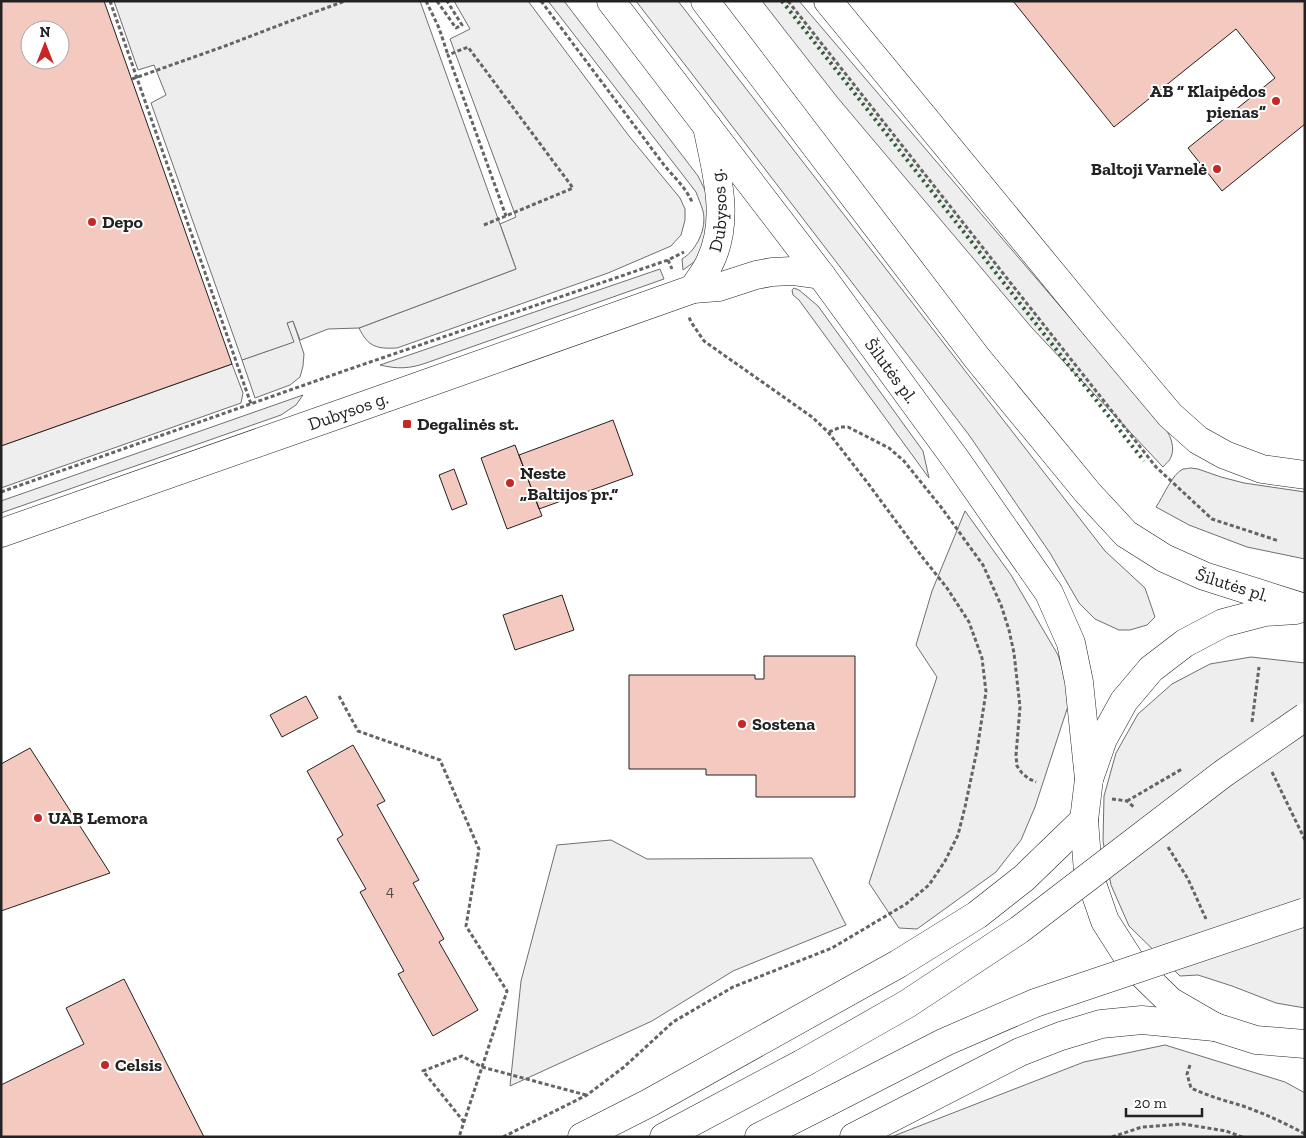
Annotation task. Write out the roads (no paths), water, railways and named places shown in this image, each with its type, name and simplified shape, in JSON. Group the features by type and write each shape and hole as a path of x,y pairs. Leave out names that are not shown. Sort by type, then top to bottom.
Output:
{"main road":[{"name":"Šilutės pl.","path":"611,1 821,275 957,461 1049,594 1071,643 1098,789"},
{"name":"Šilutės pl.","path":"705,1 977,358 1088,493 1126,534 1164,558 1204,576 1305,608"},
{"path":"828,1 1170,415 1198,440 1225,455 1262,470 1305,475"},
{"name":"Dubysos g.","path":"687,291 708,266 717,242 721,218 721,199 707,126"},
{"name":"Dubysos g.","path":"1,533 687,291 719,286 772,272 792,271 821,275"},
{"path":"582,1137 898,964 977,915 1024,878 1084,820 1098,789 1102,739 1124,701 1151,669 1185,643 1223,623 1265,612 1305,608"},
{"path":"664,1137 805,1062 907,1004 1019,930 1224,773 1305,717"},
{"path":"1084,820 1088,872 1105,921 1133,964 1170,1001 1215,1027"},
{"path":"759,1137 946,1042 1035,1003 1305,912"},
{"path":"854,1137 1020,1052 1061,1036 1101,1024 1142,1020 1215,1027 1256,1040 1305,1063"},
{"path":"1256,1040 1305,1044"}],"place":[{"name":"AB “ Klaipėdos pienas”","path":"1276,101"},
{"name":"Baltoji Varnelė","path":"1217,169"},
{"name":"Depo","path":"92,222"},
{"name":"Degalinės st.","path":"407,424"},
{"name":"Neste „Baltijos pr.“","path":"510,483"},
{"name":"Sostena","path":"742,724"},
{"name":"UAB Lemora","path":"38,818"},
{"name":"Celsis","path":"105,1065"}]}
